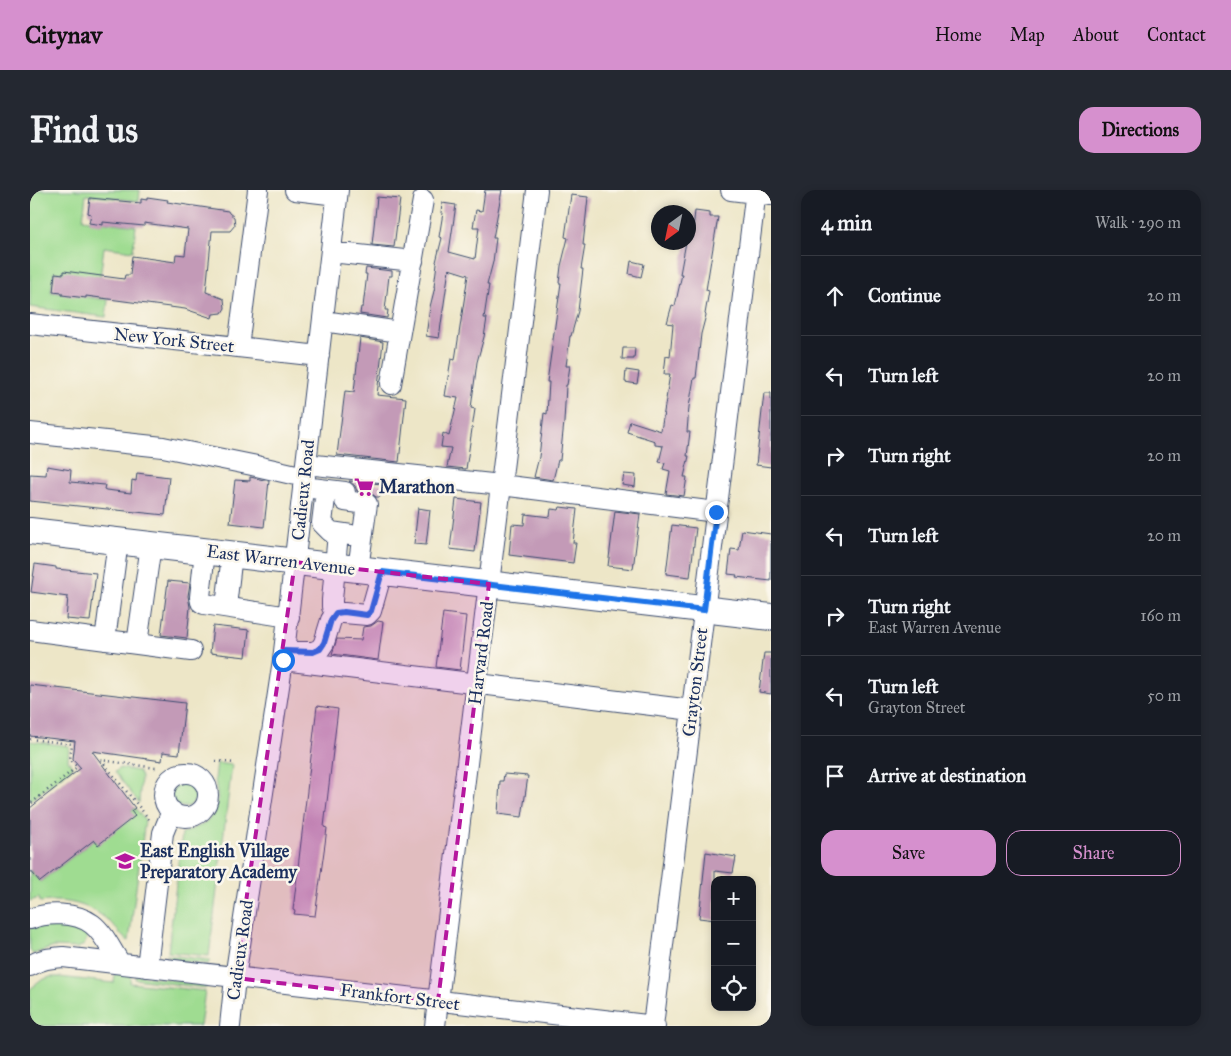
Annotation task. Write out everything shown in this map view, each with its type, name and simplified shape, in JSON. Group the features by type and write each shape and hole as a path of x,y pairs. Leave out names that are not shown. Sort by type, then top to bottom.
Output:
{"main road":[{"name":"East Warren Avenue","path":"30,531 771,617"}],"street":[{"path":"238,347 258,190"},
{"path":"295,190 338,193"},
{"name":"Harvard Road","path":"435,1026 537,190"},
{"path":"731,190 761,193"},
{"name":"Cadieux Road","path":"230,1026 235,978 284,656 338,193"},
{"name":"Grayton Street","path":"654,1026 716,512 761,193"},
{"path":"391,384 423,200"},
{"path":"331,252 413,261"},
{"path":"323,321 400,332"},
{"name":"New York Street","path":"30,324 319,356"},
{"path":"30,433 163,447 305,476 501,485 716,512"},
{"path":"305,476 326,490 346,492 334,519"},
{"path":"284,656 313,652 320,649 324,643 331,620 336,613 344,612 367,615 371,611 358,569 334,519 326,490"},
{"path":"300,521 334,519 367,504 358,569 332,607 336,613"},
{"path":"334,519 364,530"},
{"path":"105,640 118,541"},
{"path":"137,644 151,545"},
{"path":"205,551 201,602 204,604 289,616"},
{"path":"226,607 232,554"},
{"path":"30,630 191,651"},
{"path":"284,656 477,684 692,710"},
{"path":"147,967 163,833 172,811"},
{"path":"30,919 49,914 62,915 78,918 91,924 102,935 120,963"},
{"name":"Frankfort Street","path":"30,966 50,958 64,957 654,1026"}],"path":[{"path":"30,738 72,744 70,759 77,767 30,804"},
{"path":"149,819 101,760 156,768"},
{"path":"216,761 235,763"}],"highlighted area":[{"path":"295,562 489,584 438,1001 235,978"}],"green space":[{"path":"30,190 140,190 139,201 86,195 83,219 136,226 133,251 104,247 100,278 54,272 51,292 108,300 106,317 30,307"},
{"path":"30,741 69,746 68,760 73,767 30,801"},
{"path":"217,763 232,765 209,956 168,952 182,834 204,824 214,813 218,800 215,779"},
{"path":"120,768 138,771 141,777 139,803 115,772"},
{"path":"184,783 192,787 196,795 192,803 184,807 176,803 172,795 176,787"},
{"path":"135,808 145,820 129,941 105,917 79,904 60,901 40,902 39,898 30,901 30,870 40,882 94,840 98,845"},
{"path":"66,924 80,928 85,932 87,939 84,945 77,948 54,947 33,954 30,951 30,928 39,925"},
{"path":"166,955 210,960 208,964 174,960"},
{"path":"115,973 131,975 130,983 205,991 200,1026 30,1026 30,989 42,980 50,977 59,977 114,983"},
{"path":"136,975 205,984 206,988 135,979"}],"building":[{"path":"485,190 502,190 493,238 496,238 493,262 487,285 489,285 484,318 487,318 477,362 471,408 475,409 466,469 447,467 451,448 441,447 443,433 449,436 458,398 445,396 451,359 455,360 468,275 449,269 439,338 426,336 435,287 436,262 442,238 439,237 443,213 441,213 442,203 456,205 449,252 475,259 479,227 473,227 476,210 482,211"},
{"path":"571,195 588,197 583,245 585,245 578,311 570,336 566,366 570,366 566,385 560,460 558,460 553,480 534,477 539,457 544,413 547,414 549,382 547,382 561,283 559,283 561,266 568,238 565,237"},
{"path":"147,197 168,200 167,202 228,211 234,217 235,225 230,231 212,231 206,292 224,299 225,308 222,313 213,314 212,318 185,309 86,296 86,298 62,295 62,293 53,292 55,273 64,274 64,271 124,279 125,275 130,275 132,256 175,262 176,254 185,255 188,229 144,223 144,226 103,222 103,225 89,223 91,214 88,213 90,198 141,203 141,199 147,200"},
{"path":"377,197 400,199 394,247 372,245"},
{"path":"696,211 710,213 710,217 718,217 706,290 709,291 706,315 701,334 696,378 694,378 689,407 687,432 690,432 687,456 689,456 684,477 687,477 684,496 666,494 670,471 663,469 665,463 659,462 663,446 655,445 655,441 627,432 630,421 661,431 670,374 664,374 666,356 670,357 673,324 667,323 672,305 675,306 682,274 680,274 684,250 696,250"},
{"path":"631,261 644,264 641,277 629,274"},
{"path":"366,268 392,271 392,276 389,276 385,310 388,310 387,318 360,314 361,307 363,307"},
{"path":"360,338 383,342 377,395 406,398 399,462 337,455 345,391 354,392"},
{"path":"623,348 635,348 634,359 622,359"},
{"path":"626,370 639,372 637,384 625,382"},
{"path":"764,393 771,393 771,467 756,465"},
{"path":"47,466 71,470 70,482 105,485 104,489 106,490 131,493 132,480 136,481 137,473 169,477 165,515 30,501 30,474 46,475"},
{"path":"624,474 636,475 635,487 622,485"},
{"path":"250,477 269,481 264,527 230,523 235,480 250,481"},
{"path":"349,481 382,484 380,497 376,497 369,492 357,491 355,486"},
{"path":"456,499 481,502 475,552 450,549"},
{"path":"560,507 577,509 573,543 576,543 573,563 509,555 512,524 524,525 525,514 550,517 551,509 559,510"},
{"path":"418,508 430,510 426,545 414,544"},
{"path":"615,511 640,514 633,569 608,566"},
{"path":"672,525 696,528 690,577 666,574"},
{"path":"742,530 771,534 771,581 736,577 737,575 728,574 731,549 739,550"},
{"path":"35,564 56,567 56,569 96,573 90,621 66,619 68,597 31,592"},
{"path":"168,581 190,583 187,638 161,635"},
{"path":"443,613 466,616 460,670 436,667"},
{"path":"378,621 383,622 378,660 332,654 337,639 361,640 363,627 371,626"},
{"path":"213,626 249,630 246,657 210,653"},
{"path":"764,653 771,653 771,694 759,692"},
{"path":"30,685 185,703 179,754 163,752 162,761 92,751 135,808 131,811 135,816 98,845 94,840 40,882 30,870 30,808 81,768 73,759 75,741 30,736"},
{"path":"317,706 338,709 324,827 327,828 315,916 294,914 295,911 293,910"},
{"path":"504,774 528,776 522,817 498,814 500,781 503,781"},
{"path":"706,852 736,857 733,873 715,871 715,876 711,876 711,920 699,918"}],"place":[{"name":"Marathon","path":"364,487"},
{"name":"East English Village Preparatory Academy","path":"125,861"}],"route":[{"path":"283,660 284,651 313,652 320,649 324,643 331,620 336,613 344,612 367,615 371,611 382,572 704,610 716,512"}]}
